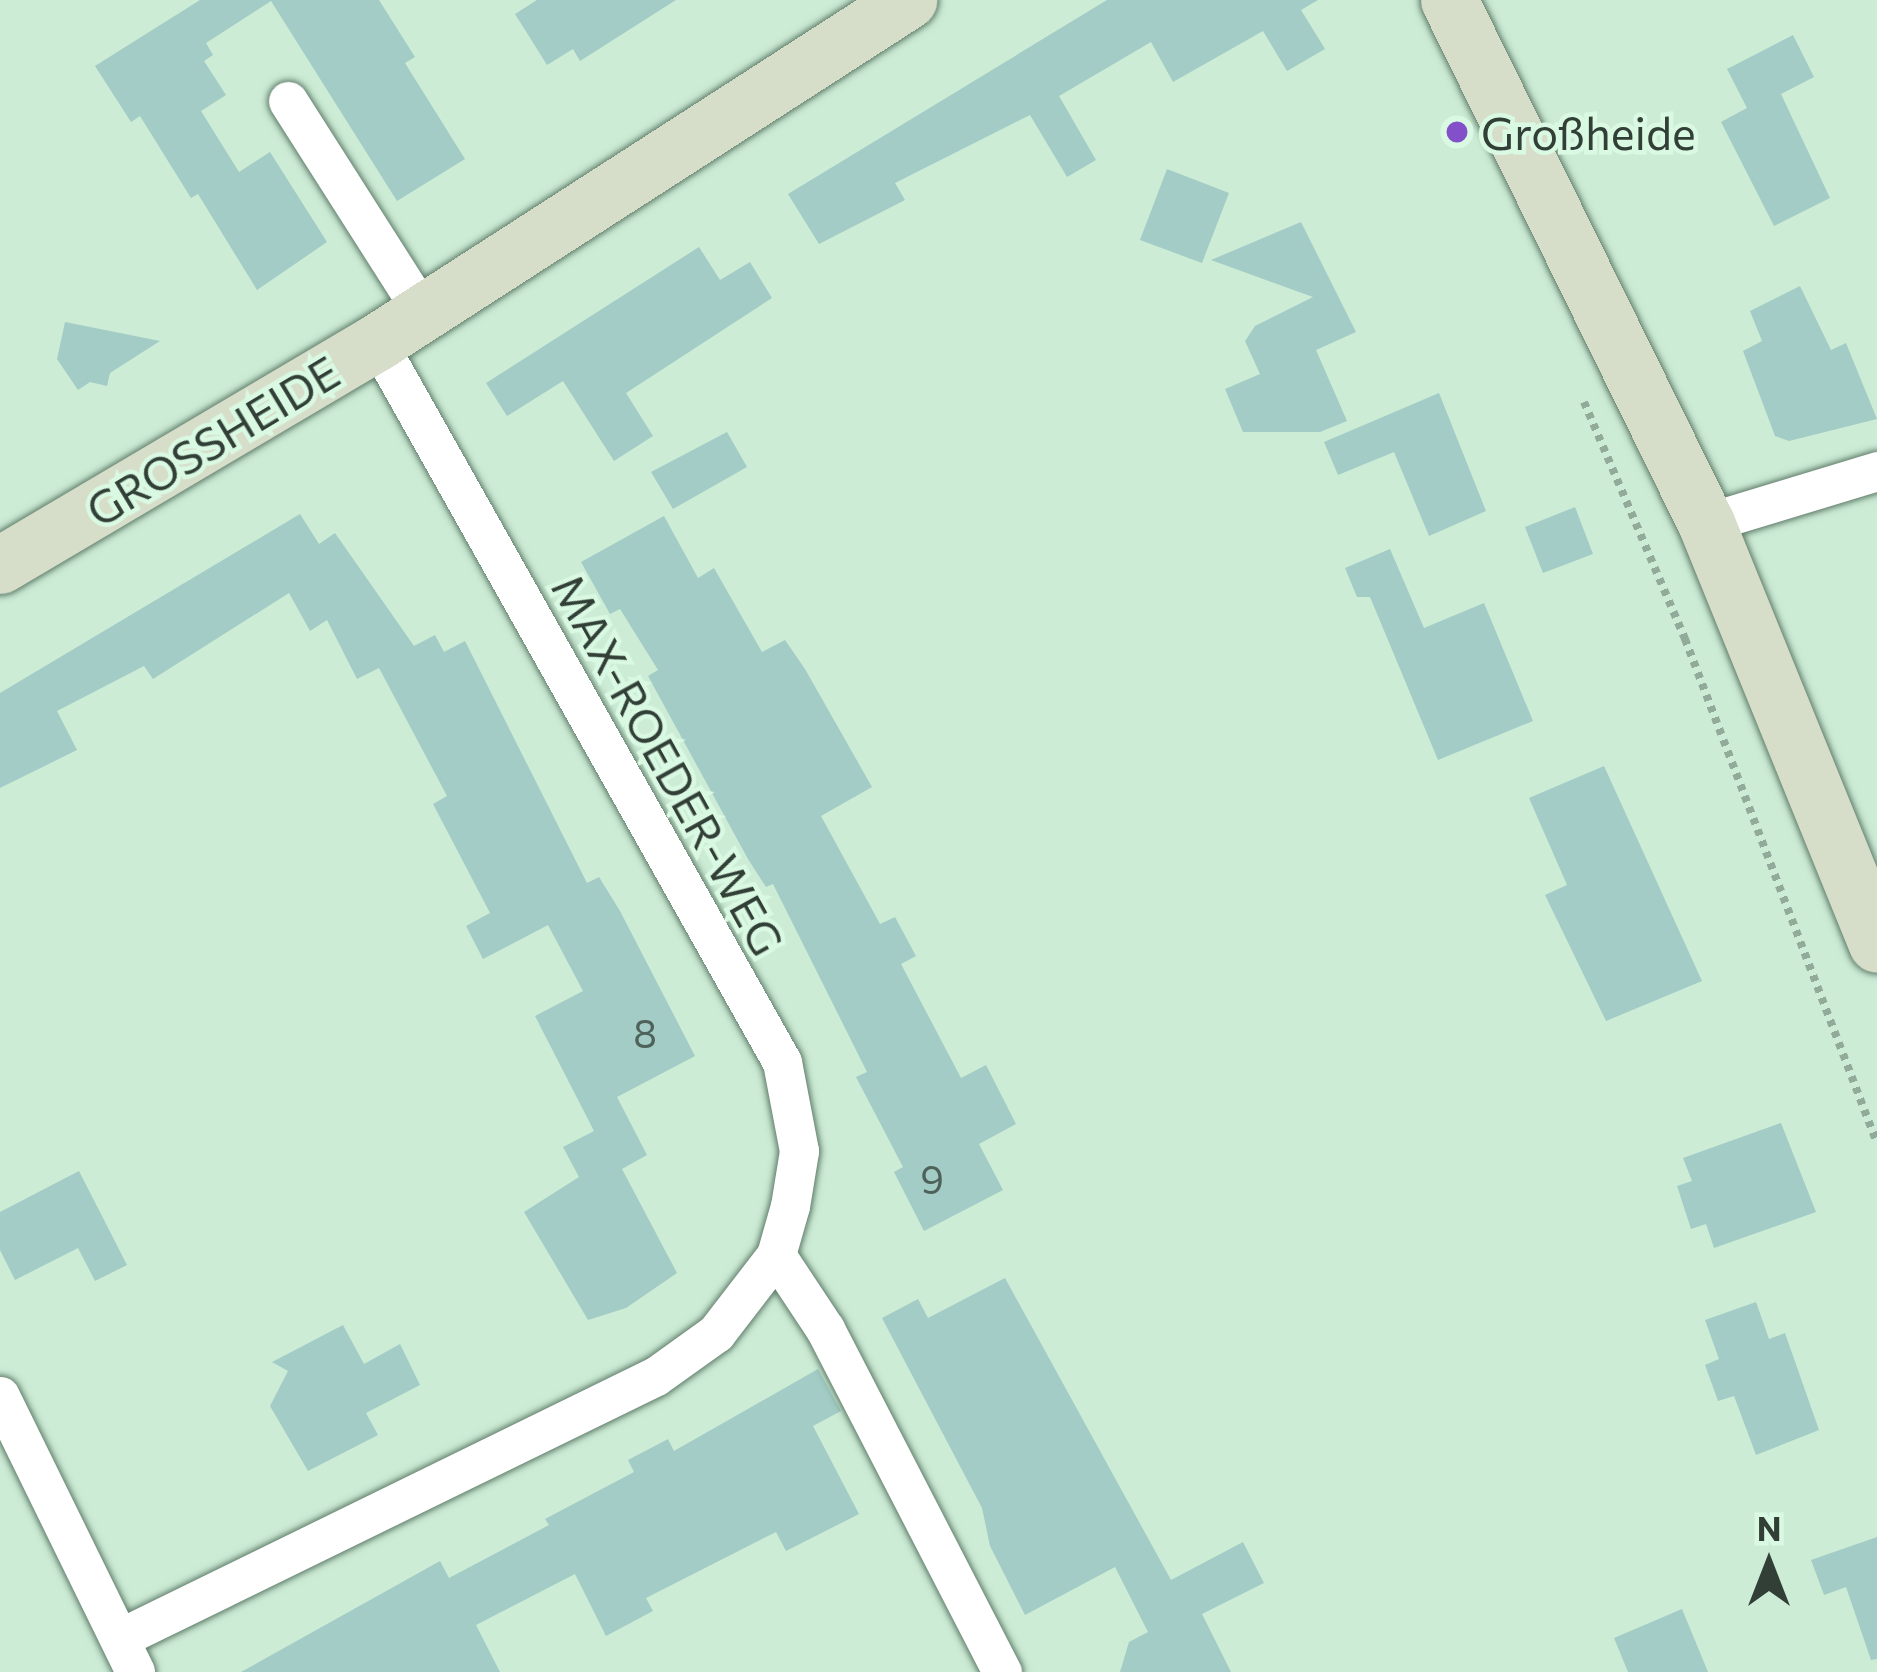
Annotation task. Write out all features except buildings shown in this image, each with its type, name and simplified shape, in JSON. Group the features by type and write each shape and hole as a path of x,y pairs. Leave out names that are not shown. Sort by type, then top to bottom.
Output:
{"main road":[{"name":"GROSSHEIDE","path":"0,565 400,327 908,0"},
{"path":"1448,0 1706,523 1877,944"}],"street":[{"path":"288,101 400,327"},
{"name":"MAX-ROEDER-WEG","path":"128,1654 656,1376 716,1333 776,1255 799,1151 782,1062 400,327"},
{"path":"1706,523 1877,471"},
{"path":"776,1255 825,1329 1002,1672"},
{"path":"0,1396 128,1654"}],"path":[{"path":"1582,399 1685,639 1877,1143"}],"place":[{"name":"Großheide","path":"1457,132"}]}
